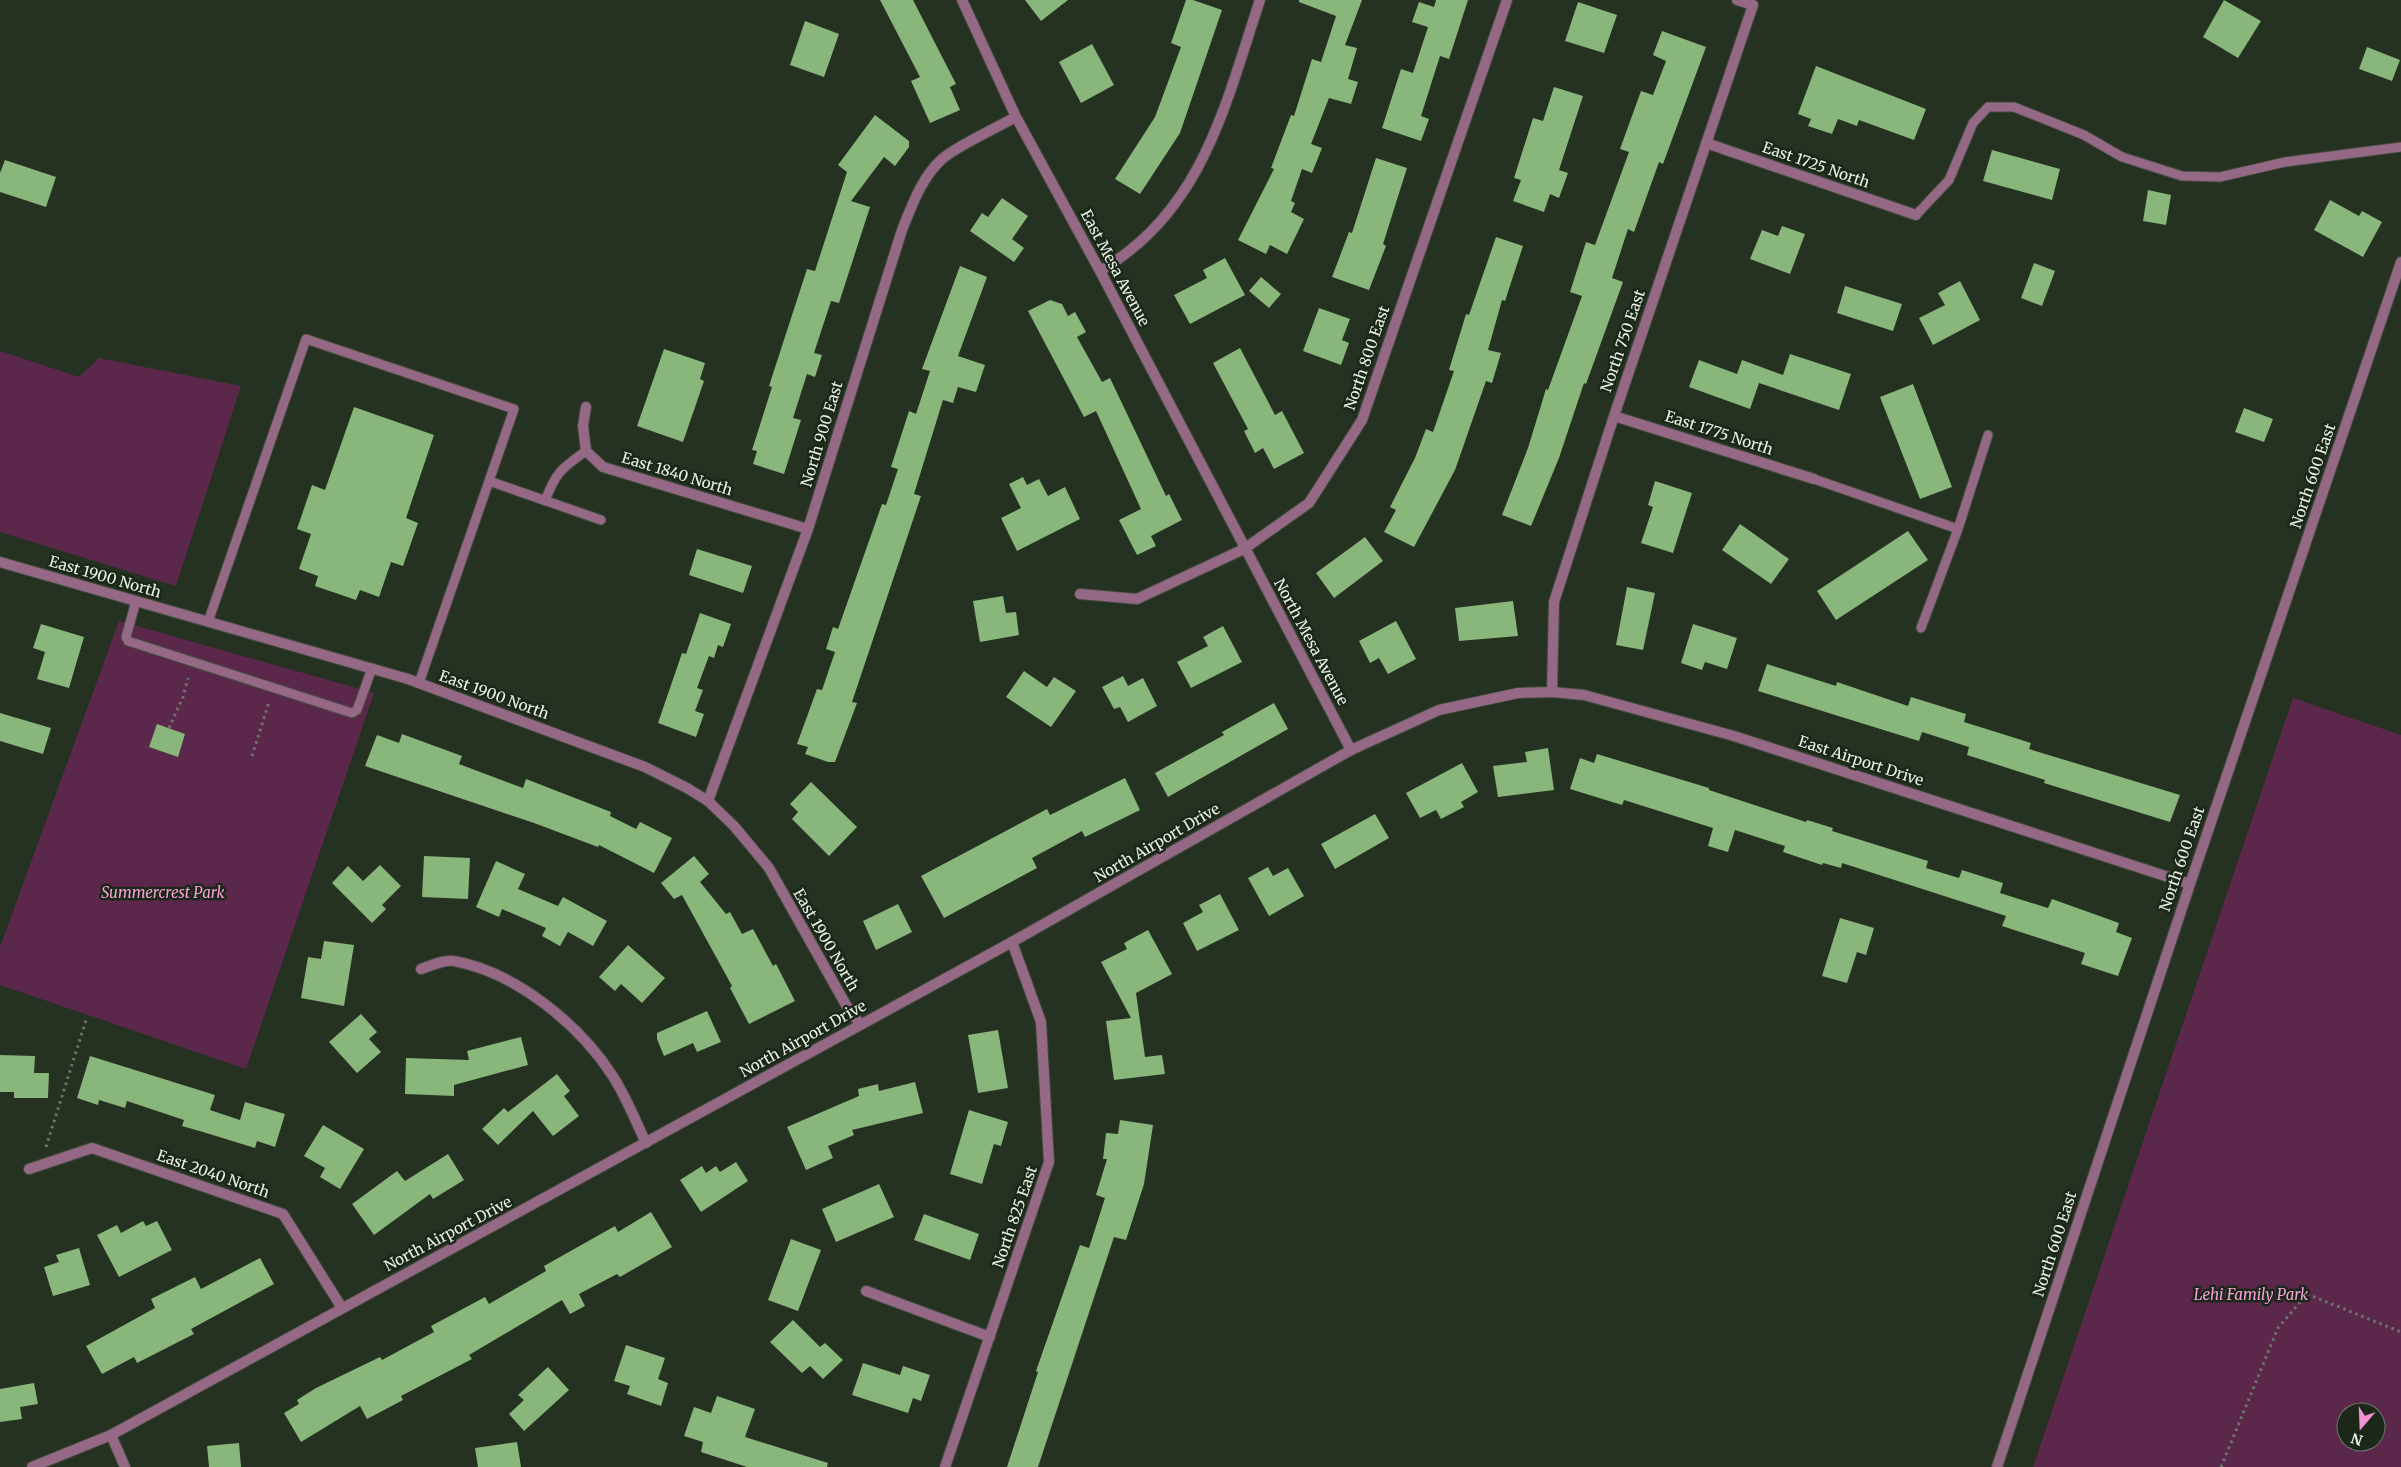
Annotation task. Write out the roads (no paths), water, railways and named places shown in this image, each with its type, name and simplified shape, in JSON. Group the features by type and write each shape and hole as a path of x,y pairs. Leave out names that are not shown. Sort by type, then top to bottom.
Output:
{"street":[{"name":"East Mesa Avenue","path":"962,0 1016,117 1100,271 1244,549"},
{"path":"1100,271 1123,257 1167,215 1192,181 1212,142 1260,0"},
{"name":"North 800 East","path":"1080,594 1137,599 1244,549 1309,503 1362,420 1507,0"},
{"name":"North 750 East","path":"1552,692 1554,602 1614,416 1753,5 1737,0"},
{"name":"North 900 East","path":"708,801 808,529 902,230 916,198 928,176 942,158 1016,117"},
{"name":"East 1725 North","path":"1706,143 1916,214"},
{"name":"North 600 East","path":"1997,1467 2190,884 2401,262"},
{"path":"586,407 583,426 586,451"},
{"name":"East 1775 North","path":"1614,416 1814,479"},
{"name":"East 1840 North","path":"586,451 603,467 808,529"},
{"name":"North Mesa Avenue","path":"1244,549 1351,750"},
{"name":"East 1900 North","path":"0,562 372,668 419,683 645,767 708,801 750,843 769,868 846,1004 860,1024"},
{"name":"East Airport Drive","path":"1518,693 1552,692 1584,695 1734,736 2190,884"},
{"name":"North Airport Drive","path":"111,1435 1012,942 1351,750 1439,710 1518,693"},
{"name":"North 825 East","path":"945,1467 1049,1162 1041,1022 1012,942"},
{"path":"421,969 452,960 493,974 542,1002 574,1028 612,1075 626,1098 646,1143"},
{"name":"East 2040 North","path":"29,1169 92,1148 283,1214 342,1308"},
{"path":"866,1291 990,1337"},
{"path":"32,1467 111,1435 125,1467"}],"lane":[{"path":"1916,214 1949,180 1973,123 1988,107 2014,107 2050,120 2122,157 2182,176 2220,178 2285,162 2401,148"},
{"path":"208,622 306,339 514,409 419,683"},
{"path":"1922,628 1958,529 1988,435"},
{"path":"545,501 554,478 561,469 586,451"},
{"path":"1814,479 1958,529"},
{"path":"489,481 601,520"},
{"path":"136,601 126,637 128,641 352,713 357,710 372,668"}],"park label":[{"name":"Summercrest Park","path":"163,893"},
{"name":"Lehi Family Park","path":"2251,1295"}]}
